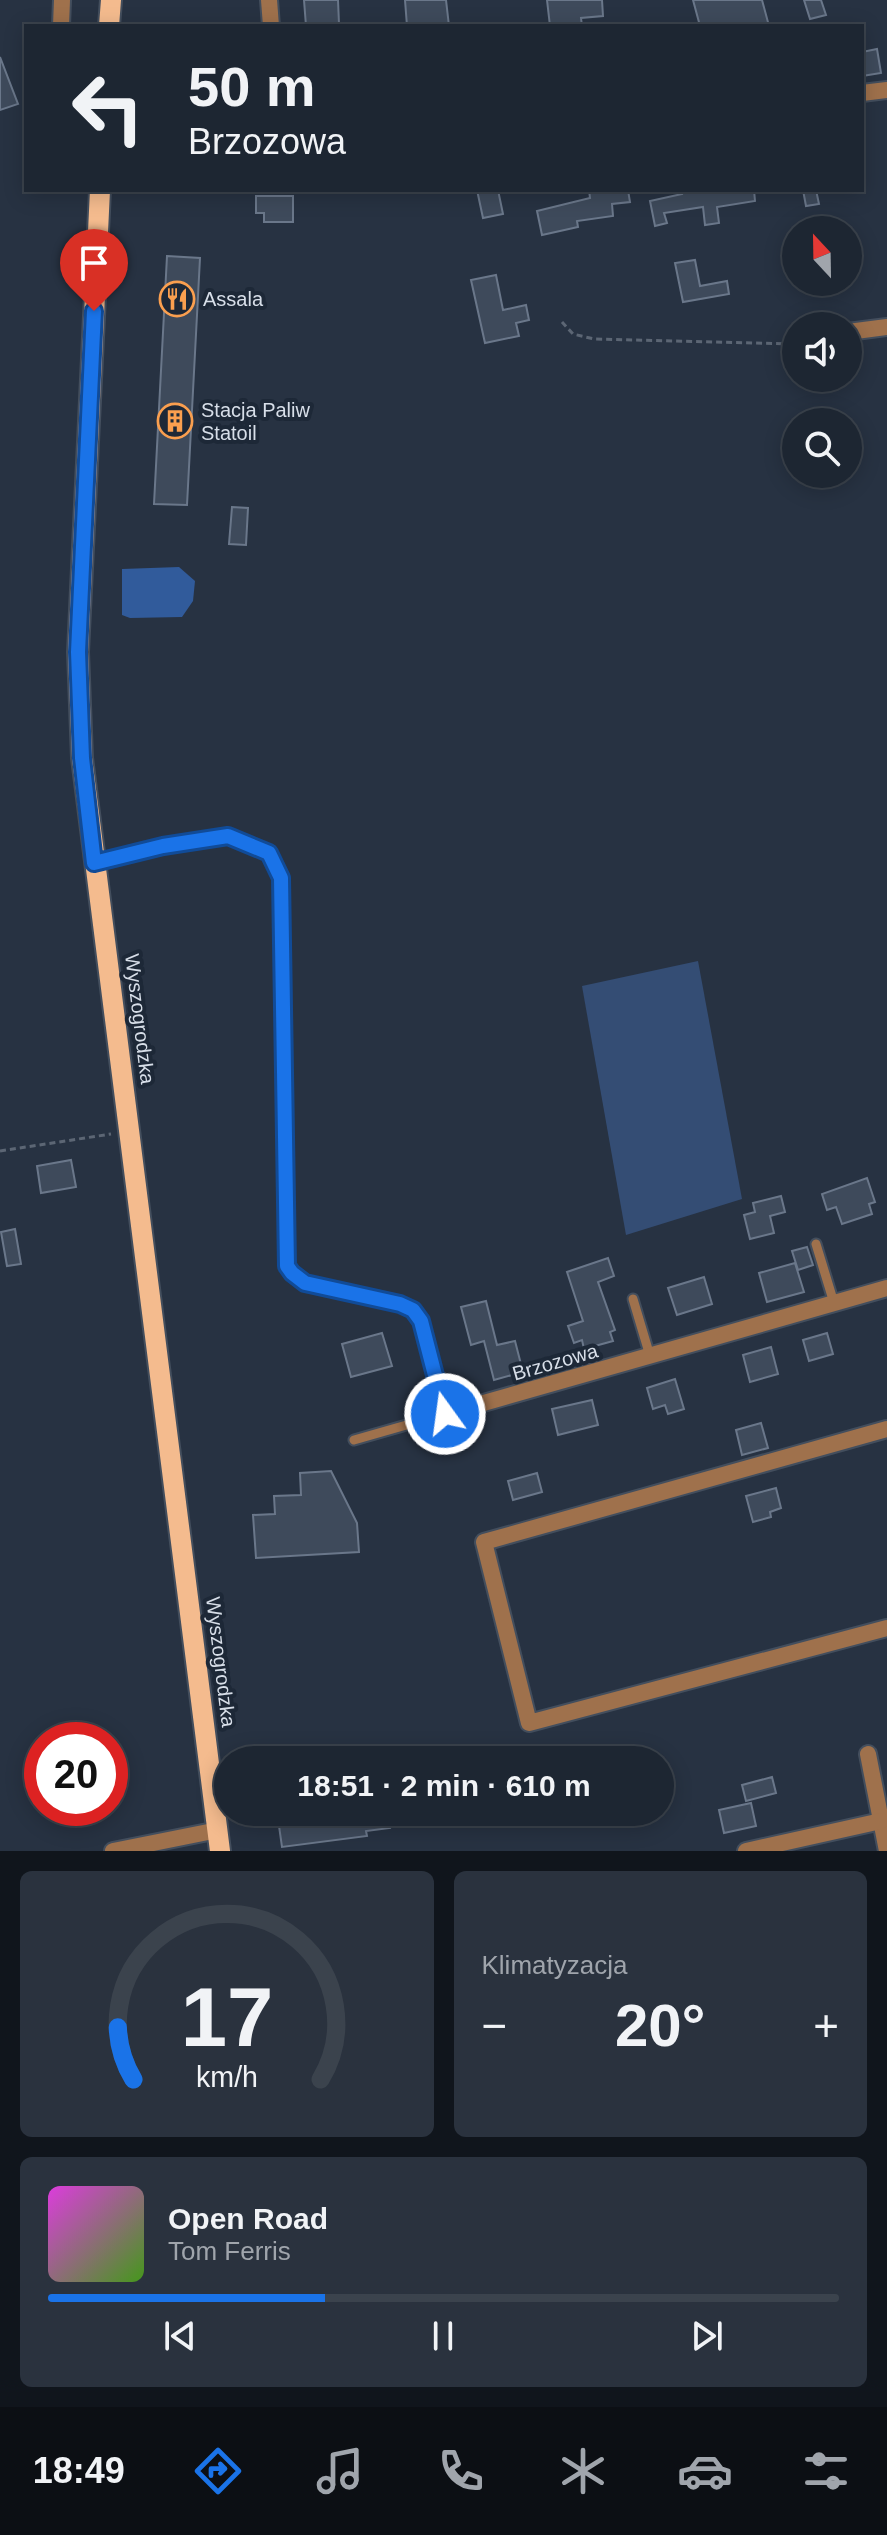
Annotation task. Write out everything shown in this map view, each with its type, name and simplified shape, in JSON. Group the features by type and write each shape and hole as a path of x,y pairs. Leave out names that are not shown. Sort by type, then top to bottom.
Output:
{"main road":[{"path":"109,24 111,0"},
{"name":"Wyszogrodzka","path":"100,192 78,652 82,758 219,1841"}],"street":[{"path":"61,24 62,0"},
{"path":"269,0 271,24"},
{"path":"864,93 887,90"},
{"path":"862,330 887,327"},
{"name":"Brzozowa","path":"445,1414 887,1288"},
{"path":"887,1429 484,1542 529,1723 887,1628"},
{"path":"868,1754 887,1851"},
{"path":"746,1851 881,1821"},
{"path":"113,1851 219,1841"}],"lane":[{"path":"94,863 163,846 228,836 269,853 281,878 287,1266 305,1283 400,1304 413,1310 421,1321 445,1414 354,1440"},
{"path":"816,1244 834,1303"},
{"path":"633,1299 650,1356"}],"path":[{"path":"562,322 573,334 594,339 782,344"},
{"path":"0,1151 130,1131"}],"shaded area":[{"path":"179,567 195,581 193,601 182,617 130,618 122,615 122,569"},
{"path":"698,961 742,1199 626,1235 582,986"}],"building":[{"path":"304,0 338,0 339,24 306,24"},
{"path":"405,0 446,0 449,24 407,24"},
{"path":"547,0 602,0 603,16 581,18 582,24 550,24"},
{"path":"693,0 762,0 768,24 699,24"},
{"path":"804,0 821,0 826,15 810,19"},
{"path":"877,49 881,73 864,76 864,52"},
{"path":"0,57 18,104 0,110"},
{"path":"477,192 498,192 503,214 483,218"},
{"path":"589,192 628,192 630,202 612,204 613,216 577,221 578,227 542,235 537,211 590,198"},
{"path":"754,192 755,201 717,207 719,223 705,225 703,207 664,213 667,223 655,226 650,201 682,194"},
{"path":"803,192 816,192 819,204 806,206"},
{"path":"256,196 293,196 293,222 264,222 264,213 256,213"},
{"name":"Stacja Paliw Statoil","path":"167,256 200,258 187,505 154,504"},
{"path":"695,260 700,286 727,281 729,294 683,302 675,263"},
{"path":"496,275 503,310 526,305 529,320 516,323 519,336 485,343 471,280"},
{"path":"232,507 248,508 246,545 229,544"},
{"path":"71,1160 76,1187 41,1193 37,1166"},
{"path":"867,1178 875,1202 869,1204 872,1214 842,1224 836,1207 827,1210 822,1194"},
{"path":"781,1196 785,1212 770,1216 774,1233 750,1239 744,1215 755,1212 753,1203"},
{"path":"15,1229 21,1264 7,1266 1,1232"},
{"path":"807,1247 813,1265 798,1270 792,1251"},
{"path":"608,1258 614,1276 598,1282 615,1330 610,1332 613,1341 584,1349 582,1340 574,1343 568,1326 583,1321 567,1272"},
{"path":"795,1263 804,1292 767,1302 759,1273"},
{"path":"704,1277 712,1304 677,1315 668,1288"},
{"path":"486,1301 497,1345 515,1341 523,1372 494,1380 484,1341 471,1345 461,1307"},
{"path":"382,1333 392,1366 351,1377 342,1344"},
{"path":"827,1333 833,1354 809,1361 803,1340"},
{"path":"771,1347 778,1374 750,1382 743,1355"},
{"path":"675,1379 684,1409 668,1414 665,1405 653,1409 647,1388"},
{"path":"592,1400 598,1425 558,1435 552,1409"},
{"path":"761,1423 768,1448 742,1455 736,1430"},
{"path":"331,1471 357,1523 359,1552 256,1558 253,1515 275,1514 274,1496 301,1495 300,1473"},
{"path":"537,1473 542,1492 513,1500 508,1481"},
{"path":"776,1488 781,1508 770,1512 771,1517 753,1522 746,1496"},
{"path":"772,1777 776,1793 746,1801 742,1785"},
{"path":"751,1803 756,1826 724,1833 719,1810"},
{"path":"279,1826 390,1826 366,1831 367,1836 282,1847"}],"place":[{"name":"Assala","path":"177,299"},
{"name":"Stacja Paliw Statoil","path":"175,421"}],"route":[{"path":"94,311 78,652 82,758 94,863 163,846 228,836 269,853 281,878 287,1266 305,1283 400,1304 413,1310 421,1321 445,1414"}]}
